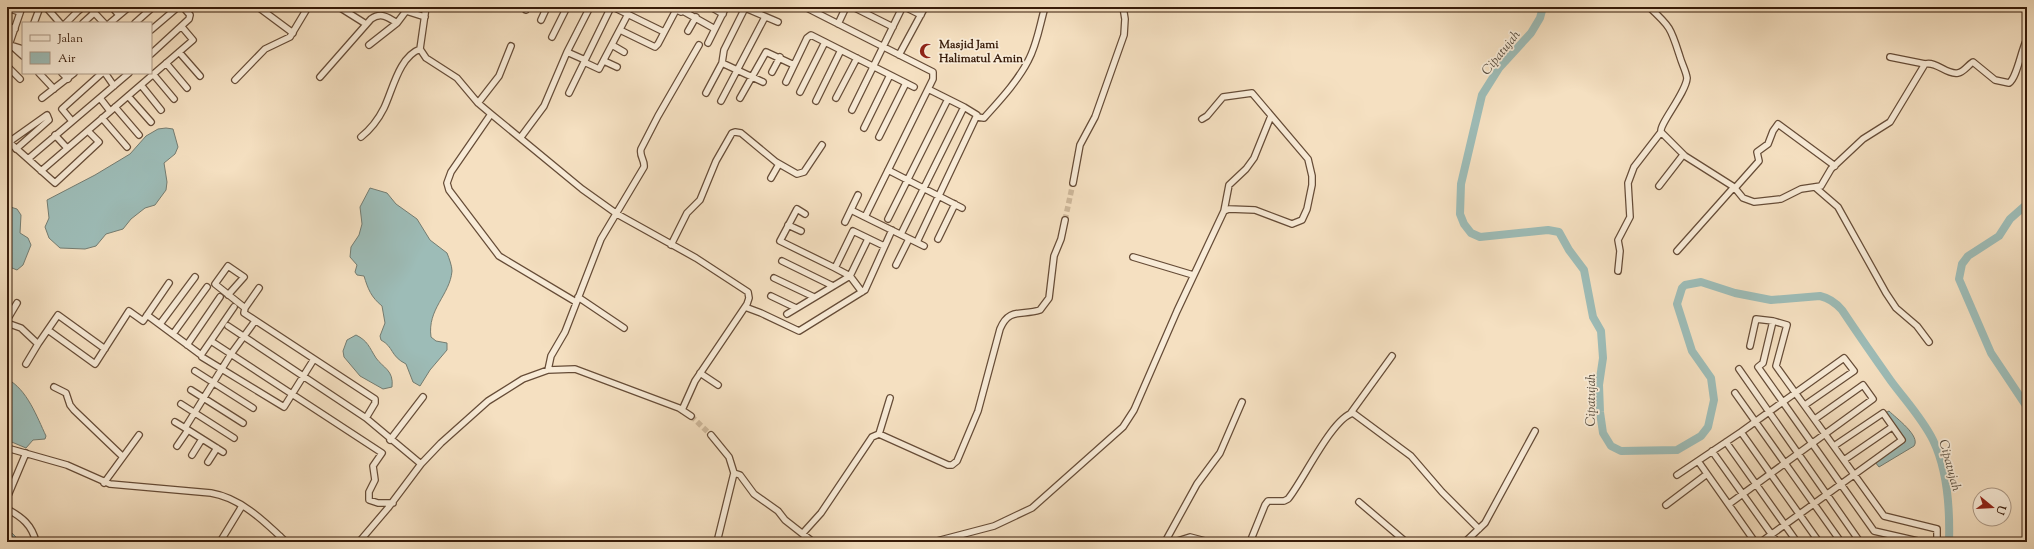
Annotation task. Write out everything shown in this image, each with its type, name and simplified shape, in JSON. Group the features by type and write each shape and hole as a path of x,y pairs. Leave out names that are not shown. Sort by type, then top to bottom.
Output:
{"street":[{"path":"35,22 40,7"},
{"path":"46,7 59,22"},
{"path":"72,7 77,12"},
{"path":"67,22 83,7"},
{"path":"89,7 103,22"},
{"path":"112,7 119,15"},
{"path":"111,22 129,7"},
{"path":"136,22 153,7"},
{"path":"152,29 178,7"},
{"path":"152,53 190,18 183,7"},
{"path":"258,7 293,33"},
{"path":"235,80 264,49 286,40 293,33 308,7"},
{"path":"339,7 366,24"},
{"path":"425,7 420,49 426,58 457,78 478,103 521,137 577,185 617,214 748,292 748,301 745,307 700,373 690,390 682,410"},
{"path":"541,20 547,7"},
{"path":"552,36 567,7"},
{"path":"521,137 544,106 567,52 590,7"},
{"path":"568,93 612,7 664,32"},
{"path":"711,7 723,14"},
{"path":"548,370 551,356 563,336 601,239 644,167 640,152 652,126 726,7"},
{"path":"706,93 722,62 724,50 744,7 778,22"},
{"path":"805,7 933,72 934,76 928,89 865,217"},
{"path":"838,24 846,7"},
{"path":"853,7 893,27"},
{"path":"852,110 901,10 895,7"},
{"path":"906,7 920,17"},
{"path":"899,55 926,7"},
{"path":"977,117 984,118 1015,81 1029,60 1045,7"},
{"path":"1073,183 1080,145 1095,117 1124,35 1125,26 1123,7"},
{"path":"1618,271 1620,251 1618,240 1630,218 1628,183 1634,167 1661,132 1661,126 1675,106 1688,78 1675,38 1666,22 1649,7"},
{"path":"7,8 21,10 10,45"},
{"path":"620,30 655,47 664,32 674,8 684,9 714,28"},
{"path":"369,45 397,23 406,11 425,17"},
{"path":"84,22 94,13"},
{"path":"567,52 598,69 604,61 628,14"},
{"path":"320,77 371,19 379,15 385,16 397,23"},
{"path":"721,101 765,17"},
{"path":"688,31 696,18"},
{"path":"7,26 15,29"},
{"path":"41,171 193,40 182,26"},
{"path":"786,82 809,36 812,36 914,87"},
{"path":"1890,57 1935,65 1955,73 1960,72 1973,62 1995,80 2009,83 2014,76 2019,57 2027,39"},
{"path":"800,92 825,42"},
{"path":"10,45 22,50"},
{"path":"10,45 22,55"},
{"path":"612,45 624,52"},
{"path":"478,103 499,76 510,46"},
{"path":"361,137 370,129 380,115 408,56 420,49"},
{"path":"816,101 841,50"},
{"path":"179,52 200,76"},
{"path":"740,98 766,52 794,65"},
{"path":"772,72 780,58"},
{"path":"836,98 857,58"},
{"path":"604,61 617,67"},
{"path":"722,62 763,82"},
{"path":"166,63 187,88"},
{"path":"1661,132 1683,154 1734,188 1743,198 1754,202 1781,199 1801,189 1816,188 1822,185 1830,171 1863,139 1888,124 1925,64"},
{"path":"7,66 20,79"},
{"path":"40,74 54,89"},
{"path":"63,74 68,79"},
{"path":"42,98 73,74"},
{"path":"72,121 62,109 103,74"},
{"path":"105,74 114,86"},
{"path":"28,159 128,74"},
{"path":"152,74 174,99"},
{"path":"864,128 890,75"},
{"path":"879,137 906,83"},
{"path":"141,85 161,110"},
{"path":"928,89 977,114 977,117"},
{"path":"1202,119 1207,116 1220,98 1252,93 1308,159 1312,176 1312,185 1305,216 1300,222 1292,224 1255,210 1229,209 1224,211"},
{"path":"128,96 150,122"},
{"path":"100,98 139,135"},
{"path":"888,218 948,99"},
{"path":"901,234 964,107"},
{"path":"491,114 451,172 447,183 449,190 499,256 577,299 624,328"},
{"path":"16,149 49,120 47,115 9,142 16,149 55,183 99,142 88,131"},
{"path":"933,542 994,526 1032,508 1123,427 1134,410 1193,276 1224,211 1229,185 1246,169 1254,158 1271,116"},
{"path":"917,242 977,117"},
{"path":"102,118 126,147"},
{"path":"1677,251 1759,161 1757,152 1767,145 1778,124 1835,166"},
{"path":"671,245 687,213 700,200 716,161 732,133 741,133 779,164 791,171 801,174 822,145"},
{"path":"56,135 68,148"},
{"path":"1659,186 1683,154"},
{"path":"770,178 779,164"},
{"path":"888,170 962,208"},
{"path":"1816,188 1838,207 1886,293 1896,308 1917,326 1929,342"},
{"path":"845,222 858,195"},
{"path":"938,239 955,204"},
{"path":"806,214 797,209 780,241 850,276 862,292"},
{"path":"851,210 924,246"},
{"path":"803,533 821,513 872,437 880,434 948,465 952,465 957,461 978,411 1000,329 1005,318 1012,314 1040,310 1047,303 1054,256 1065,220"},
{"path":"788,225 801,231"},
{"path":"745,307 799,331 865,290 892,230"},
{"path":"835,268 852,231 884,246"},
{"path":"788,314 814,296 850,276 868,239"},
{"path":"896,265 909,239"},
{"path":"1133,258 1193,276"},
{"path":"782,261 833,286"},
{"path":"228,295 244,277 228,266 214,284 228,295 245,308"},
{"path":"160,324 195,277"},
{"path":"774,278 814,296"},
{"path":"48,330 95,364 129,311 143,321 169,283"},
{"path":"173,334 207,287"},
{"path":"259,288 245,308 244,313 375,399 375,403 366,418"},
{"path":"770,296 796,308"},
{"path":"187,344 220,297"},
{"path":"748,301 761,313"},
{"path":"7,320 17,303"},
{"path":"147,315 201,354 234,307"},
{"path":"26,364 58,315 105,349"},
{"path":"1750,346 1756,319 1773,321 1787,325 1776,366 1797,392 1884,516 1937,528 1937,542"},
{"path":"177,446 194,413 231,354 255,321"},
{"path":"1773,321 1763,363 1758,367 1874,531 1922,542"},
{"path":"7,323 22,328 38,344"},
{"path":"228,326 304,375 366,418 390,440 421,464"},
{"path":"214,343 382,453 373,466 375,480 369,492 369,500 378,503 393,503"},
{"path":"1250,542 1268,501 1284,501 1288,499 1315,456 1339,424 1350,414 1392,356"},
{"path":"202,357 284,408 314,359"},
{"path":"1677,475 1741,432 1844,358 1854,371 1806,405"},
{"path":"359,542 393,503 421,464 473,414 499,393 523,379 548,370 561,368 581,370 682,410 691,416"},
{"path":"1739,369 1860,542"},
{"path":"195,371 253,408"},
{"path":"700,373 718,385"},
{"path":"1728,504 1825,432 1873,399 1863,385 1815,419"},
{"path":"54,387 66,393 70,405 74,410 122,456"},
{"path":"191,390 243,423"},
{"path":"1735,393 1841,542"},
{"path":"390,440 423,397"},
{"path":"880,434 890,398"},
{"path":"1166,542 1197,484 1220,453 1242,402"},
{"path":"181,404 234,438"},
{"path":"1761,542 1902,440 1883,413 1834,446"},
{"path":"1350,414 1356,414 1411,456 1442,492 1479,529"},
{"path":"175,422 220,450 208,462"},
{"path":"1844,460 1892,427"},
{"path":"1465,542 1479,529 1535,431"},
{"path":"1741,432 1819,542"},
{"path":"104,482 139,435"},
{"path":"711,435 729,457 734,473 717,542"},
{"path":"192,455 202,439"},
{"path":"1726,442 1797,542"},
{"path":"7,448 67,465 104,482 218,495 242,506 286,542"},
{"path":"1712,452 1777,542"},
{"path":"7,498 26,453"},
{"path":"1698,461 1755,542"},
{"path":"734,473 740,475 754,494 778,511 785,520 813,542"},
{"path":"1666,505 1707,474"},
{"path":"1359,502 1406,542"},
{"path":"220,542 242,506"},
{"path":"7,509 18,515 28,524 34,533 36,542"},
{"path":"276,542 280,536"},
{"path":"1174,542 1190,537 1209,542"}],"water":[{"path":"158,129 173,129 178,147 175,154 164,163 167,182 166,190 155,205 145,208 131,219 123,229 106,234 96,246 85,249 60,248 49,238 45,227 49,218 47,200 95,175 130,154 146,136"},
{"path":"370,188 387,193 396,204 417,219 430,240 447,253 451,264 452,271 450,280 435,310 431,327 431,337 436,341 447,343 447,350 430,370 420,386 413,382 406,364 397,358 388,346 381,340 380,336 385,323 382,306 370,292 364,276 357,275 355,272 357,265 350,257 351,247 359,235 362,224 360,207"},
{"path":"7,206 17,209 21,215 20,233 28,238 31,245 23,265 17,270 7,266"},
{"path":"356,335 366,342 376,358 390,373 392,387 383,389 360,376 344,357 343,351 347,340"},
{"path":"7,379 20,389 26,396 46,436 45,439 33,440 26,448 7,440"},
{"path":"1889,411 1911,432 1915,442 1914,446 1879,467 1875,462 1904,441 1885,413"},
{"path":"7,532 12,533 21,542 7,542"}],"waterway":[{"name":"Cipatujah","path":"1543,7 1540,18 1531,33 1499,68 1482,95 1461,184 1460,214 1464,224 1471,233 1480,237 1548,230 1559,232 1569,250 1584,270 1593,317 1601,331 1603,358 1599,385 1600,412 1603,433 1611,446 1621,451 1677,450 1701,436 1708,427 1714,400 1711,378 1692,351 1677,304 1682,288 1685,285 1701,282 1735,293 1771,300 1820,296 1832,301 1842,310 1866,346 1929,432 1938,452 1945,477 1949,516 1949,542"},
{"name":"Cipatujah","path":"2027,204 2010,219 1999,236 1968,256 1962,264 1959,279 1991,353 2027,407"}],"tunnel":[{"path":"1065,220 1073,183"},
{"path":"691,416 711,435"}],"place":[{"name":"Masjid Jami Halimatul Amin","path":"927,51"}]}
